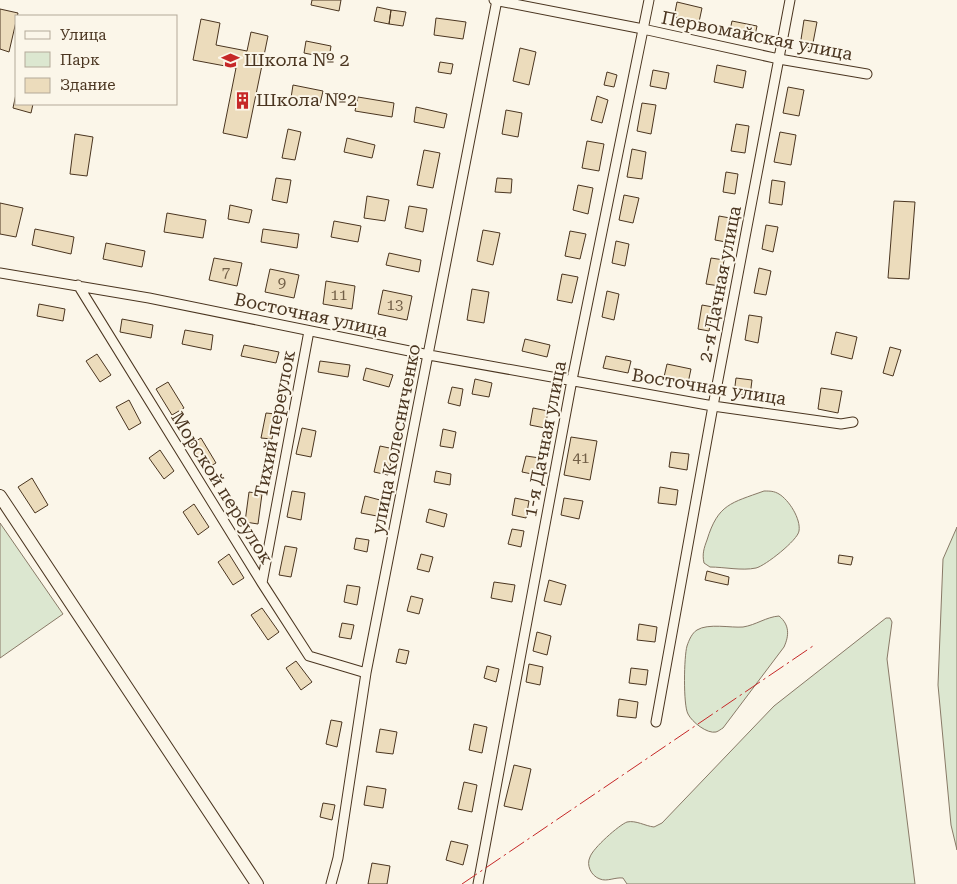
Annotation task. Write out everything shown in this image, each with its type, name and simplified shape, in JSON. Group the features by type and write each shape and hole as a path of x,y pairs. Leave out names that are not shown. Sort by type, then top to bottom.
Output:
{"main road":[{"path":"0,496 257,884"}],"street":[{"name":"Первомайская улица","path":"496,0 643,29 779,59 867,74"},
{"name":"улица Колесниченко","path":"331,884 338,858 366,673 429,355 496,0"},
{"name":"1-я Дачная улица","path":"478,884 572,380 648,0"},
{"name":"2-я Дачная улица","path":"656,722 713,406 790,0"},
{"name":"Восточная улица","path":"0,273 149,298 429,355 713,406 841,424 853,422"},
{"name":"Морской переулок","path":"78,285 309,656 366,673"},
{"name":"Тихий переулок","path":"262,583 309,331"}],"green space":[{"path":"764,491 772,491 779,494 794,510 799,531 793,540 773,558 756,568 710,567 704,563 703,554 711,528 721,512 734,502"},
{"path":"0,523 63,614 0,658"},
{"path":"957,527 957,850 951,825 938,685 943,559"},
{"path":"779,616 783,619 788,631 784,647 723,728 717,732 712,732 700,727 688,714 685,701 686,651 692,635 702,628 713,626 743,627"},
{"path":"886,618 890,618 892,622 887,659 915,884 627,884 623,878 603,880 597,878 592,873 589,867 589,860 592,853 618,827 627,822 654,827 662,823 774,706"}],"building":[{"path":"312,0 341,0 339,11 311,5"},
{"path":"677,2 702,8 699,22 674,17"},
{"path":"377,7 391,10 389,24 374,21"},
{"path":"0,9 18,13 15,15 15,26 9,52 0,49"},
{"path":"391,10 406,12 403,26 389,24"},
{"path":"436,18 466,22 463,39 434,35"},
{"name":"Школа №2","path":"201,19 220,23 216,45 247,51 251,32 268,36 247,138 223,133 236,68 193,60"},
{"path":"804,20 817,22 812,48 800,46"},
{"path":"732,21 757,26 754,40 729,35"},
{"path":"306,41 331,46 329,58 304,53"},
{"path":"520,48 536,52 529,85 513,81"},
{"path":"440,62 453,64 451,74 438,72"},
{"path":"717,65 746,71 743,88 714,82"},
{"path":"653,70 669,73 666,89 650,86"},
{"path":"607,72 617,75 614,87 604,85"},
{"path":"293,85 323,91 320,104 291,98"},
{"path":"788,87 804,90 799,116 783,113"},
{"path":"597,96 608,100 602,123 591,120"},
{"path":"358,97 394,103 392,117 355,111"},
{"path":"15,99 15,105 33,105 31,113 13,108"},
{"path":"642,103 656,105 651,134 637,131"},
{"path":"416,107 447,114 444,128 414,122"},
{"path":"506,110 522,113 518,137 502,134"},
{"path":"736,124 749,126 745,153 731,151"},
{"path":"288,129 301,132 295,160 282,158"},
{"path":"780,132 796,135 791,165 774,162"},
{"path":"75,134 93,137 87,176 70,174"},
{"path":"347,138 375,145 372,158 344,152"},
{"path":"587,141 604,144 599,171 582,168"},
{"path":"632,149 646,152 642,179 627,177"},
{"path":"424,150 440,153 433,188 417,185"},
{"path":"726,172 738,174 735,194 723,192"},
{"path":"276,178 291,180 287,203 272,200"},
{"path":"497,178 512,179 511,193 495,192"},
{"path":"772,180 785,182 782,205 769,203"},
{"path":"578,185 593,188 588,214 573,210"},
{"path":"624,195 639,198 633,223 619,220"},
{"path":"367,196 389,200 385,221 364,218"},
{"path":"894,201 915,202 909,279 888,278"},
{"path":"0,203 23,208 16,237 0,234"},
{"path":"230,205 252,210 249,223 228,219"},
{"path":"409,206 427,209 423,232 405,228"},
{"path":"167,213 206,220 203,238 164,232"},
{"path":"719,216 730,218 726,242 715,240"},
{"path":"334,221 361,226 358,242 331,237"},
{"path":"766,225 778,227 773,252 762,249"},
{"path":"35,229 74,237 71,254 32,245"},
{"path":"263,229 299,234 297,248 261,242"},
{"path":"483,230 500,233 493,265 477,261"},
{"path":"570,231 586,234 580,259 565,256"},
{"path":"616,241 629,244 625,266 612,263"},
{"path":"106,243 145,251 142,267 103,259"},
{"path":"389,253 421,260 419,272 386,265"},
{"path":"214,258 242,263 237,286 209,280"},
{"path":"711,258 724,260 720,286 706,284"},
{"path":"759,268 771,271 766,295 754,293"},
{"path":"270,269 299,275 294,298 265,292"},
{"path":"562,274 578,277 572,303 557,300"},
{"path":"326,281 355,286 352,309 323,304"},
{"path":"472,289 489,292 484,323 467,320"},
{"path":"383,290 412,296 407,320 378,314"},
{"path":"607,291 619,294 614,320 602,317"},
{"path":"39,304 65,309 63,321 37,316"},
{"path":"702,305 713,307 709,331 698,329"},
{"path":"749,315 762,317 758,343 745,340"},
{"path":"122,319 153,325 151,338 120,332"},
{"path":"185,330 213,335 211,350 182,344"},
{"path":"836,332 857,337 852,359 831,354"},
{"path":"525,339 550,345 547,357 522,351"},
{"path":"244,345 279,352 276,363 241,356"},
{"path":"890,347 901,350 893,376 883,373"},
{"path":"97,354 111,375 100,382 86,361"},
{"path":"606,356 631,361 628,373 603,368"},
{"path":"320,361 350,365 348,377 318,372"},
{"path":"667,364 691,369 688,383 664,377"},
{"path":"366,368 393,375 389,387 363,380"},
{"path":"736,378 752,380 750,396 734,394"},
{"path":"475,379 492,383 489,397 472,394"},
{"path":"168,382 184,408 172,415 156,389"},
{"path":"452,387 463,389 460,406 448,403"},
{"path":"821,388 842,391 838,413 818,409"},
{"path":"129,400 141,423 129,430 116,407"},
{"path":"533,408 548,411 545,428 530,425"},
{"path":"266,413 276,414 272,439 261,438"},
{"path":"302,428 316,431 311,457 296,454"},
{"path":"443,429 456,432 453,448 440,446"},
{"path":"571,437 597,441 590,480 564,475"},
{"path":"201,438 216,463 205,469 191,444"},
{"path":"380,446 394,449 388,475 374,472"},
{"path":"160,450 174,471 164,479 149,458"},
{"path":"671,452 689,454 687,470 669,467"},
{"path":"526,456 540,458 537,475 522,472"},
{"path":"436,471 451,474 450,485 434,482"},
{"path":"32,478 48,505 35,513 18,487"},
{"path":"660,487 678,490 676,505 658,503"},
{"path":"292,491 305,493 301,520 287,517"},
{"path":"249,492 262,494 258,524 245,522"},
{"path":"365,496 380,500 377,516 361,513"},
{"path":"515,498 529,501 526,518 512,515"},
{"path":"564,498 583,501 579,519 561,515"},
{"path":"194,504 209,527 198,535 183,512"},
{"path":"429,509 447,514 444,527 426,522"},
{"path":"512,529 524,531 521,547 508,544"},
{"path":"356,538 369,540 367,552 354,549"},
{"path":"285,546 297,548 291,577 279,575"},
{"path":"229,554 244,578 233,585 218,562"},
{"path":"421,554 433,557 429,572 417,569"},
{"path":"839,555 853,557 851,565 838,563"},
{"path":"707,571 729,577 728,585 705,580"},
{"path":"549,580 566,585 561,605 544,601"},
{"path":"494,582 515,585 512,602 491,598"},
{"path":"347,585 360,587 357,605 344,602"},
{"path":"411,596 423,599 419,614 407,611"},
{"path":"262,608 279,632 268,640 251,615"},
{"path":"342,623 354,625 351,639 339,637"},
{"path":"639,624 657,627 655,642 637,640"},
{"path":"537,632 551,636 547,655 533,651"},
{"path":"399,649 409,651 406,664 396,662"},
{"path":"296,661 312,682 301,690 286,668"},
{"path":"529,664 543,667 540,685 526,682"},
{"path":"487,666 499,669 496,682 484,678"},
{"path":"631,668 648,670 646,685 629,683"},
{"path":"619,699 638,702 636,718 617,716"},
{"path":"331,720 342,722 337,747 326,744"},
{"path":"474,724 487,727 482,753 469,750"},
{"path":"380,729 397,732 393,754 376,752"},
{"path":"514,765 531,769 522,810 504,806"},
{"path":"464,782 477,785 472,812 458,809"},
{"path":"367,786 386,789 383,808 364,805"},
{"path":"323,803 335,805 332,820 320,817"},
{"path":"451,841 468,845 463,865 446,860"},
{"path":"372,863 390,866 387,884 368,884"}],"power":[{"path":"462,884 813,646"}],"place":[{"name":"Школа № 2","path":"230,60"},
{"name":"Школа №2","path":"242,100"}]}
